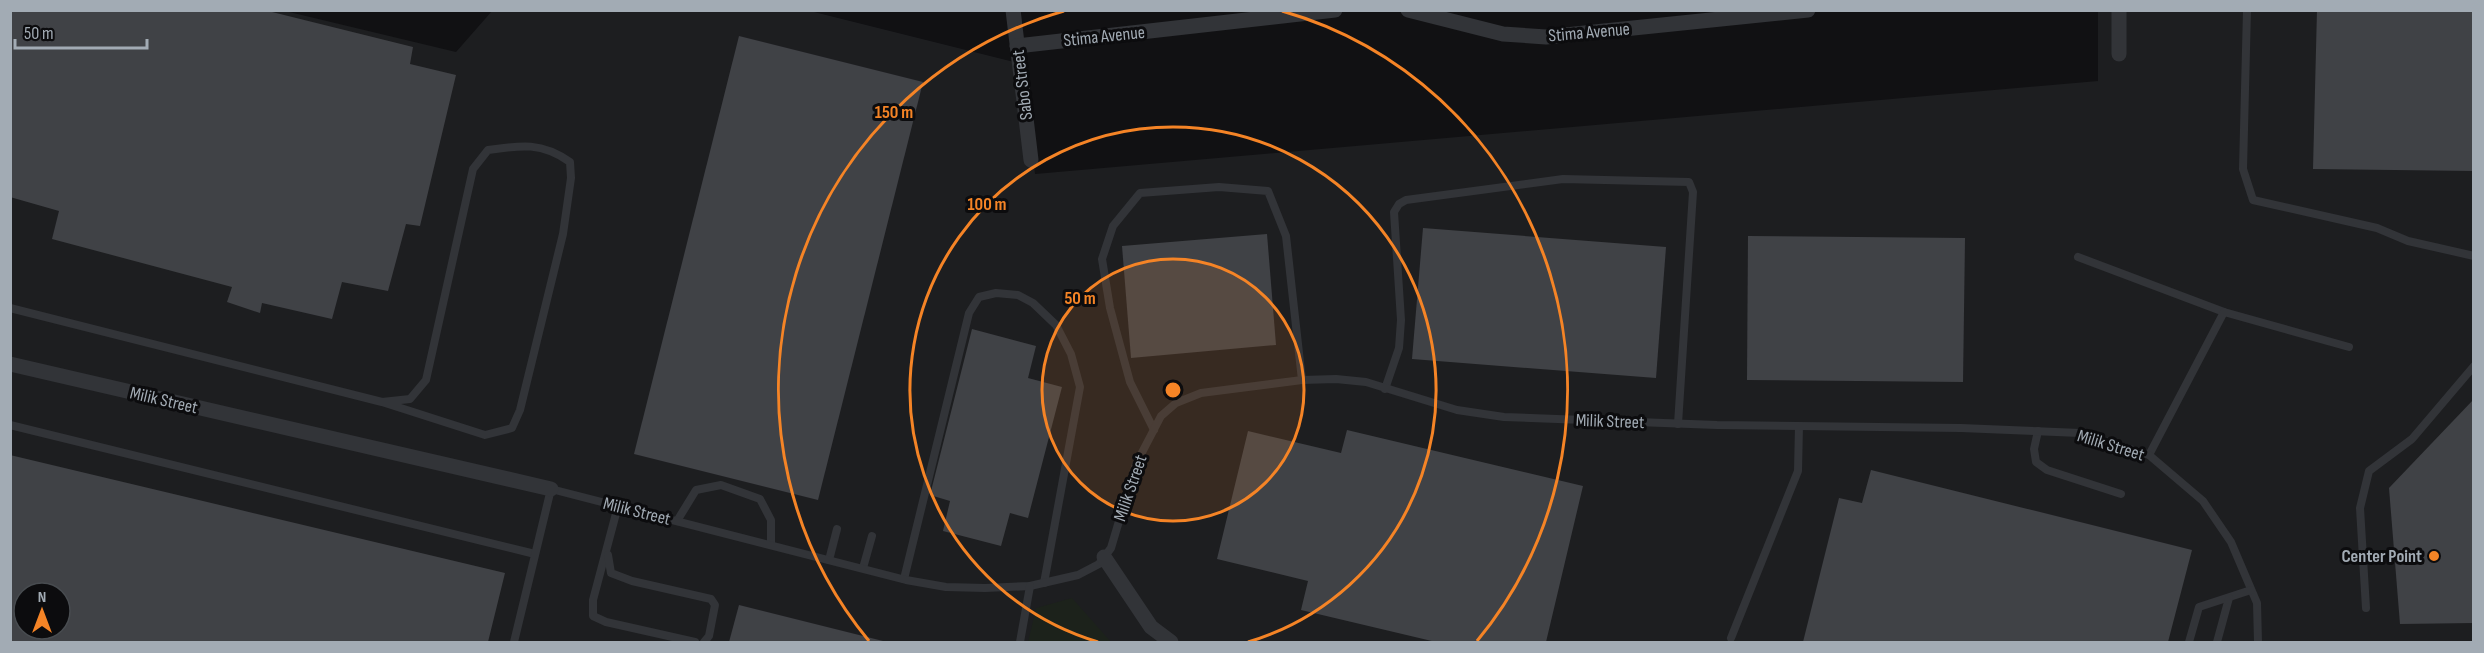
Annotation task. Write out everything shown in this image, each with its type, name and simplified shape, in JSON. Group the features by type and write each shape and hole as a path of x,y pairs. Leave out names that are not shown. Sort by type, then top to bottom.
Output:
{"street":[{"name":"Sabo Street","path":"1013,10 1031,160"},
{"name":"Stima Avenue","path":"1017,46 1335,10"},
{"name":"Stima Avenue","path":"1408,10 1439,14 1503,34 1546,37 1808,10"},
{"path":"2119,10 2120,54"},
{"name":"Milik Street","path":"10,364 551,489"},
{"path":"1104,557 1151,627 1171,642"}],"lane":[{"path":"2247,10 2243,169 2253,200 2377,228 2408,241 2474,256"},
{"path":"10,308 382,402 485,435 512,428 520,410 563,234 571,178 570,162 554,151 522,144 488,150 473,169 426,380 410,399 382,402"},
{"path":"1385,389 1399,348 1401,320 1394,212 1399,204 1406,200 1563,179 1689,182 1693,192 1677,424"},
{"path":"1154,430 1130,382 1110,308 1102,259 1113,226 1140,194 1219,187 1268,190 1286,236 1302,380"},
{"path":"2078,257 2224,312 2349,347"},
{"path":"904,579 969,313 979,297 996,293 1017,295 1033,303 1056,325 1071,354 1080,387 1044,583"},
{"path":"2150,455 2224,312"},
{"path":"2366,608 2360,507 2369,471 2412,439 2474,366"},
{"name":"Milik Street","path":"551,489 904,579 946,587 1030,586 1078,575 1099,564 1111,548 1136,464 1161,416 1176,403 1201,393 1302,380 1336,379 1366,382 1457,410 1504,417 1677,424 2080,433 2150,455 2203,501 2231,542 2252,590 2257,603 2258,642"},
{"path":"10,425 535,554"},
{"path":"1731,638 1798,471 1799,426"},
{"path":"2038,431 2034,449 2036,462 2047,471 2121,494"},
{"path":"677,521 696,490 721,485 760,499 771,520 771,545"},
{"path":"514,642 551,489"},
{"path":"618,506 593,600 593,616 606,622 695,642"},
{"path":"829,560 837,529"},
{"path":"863,568 872,536"},
{"path":"608,548 611,573 632,581 711,599 715,606 708,636 704,642"},
{"path":"1020,642 1030,586"},
{"path":"2189,642 2199,607 2252,590"},
{"path":"2217,642 2229,598"}],"shaded area":[{"path":"10,11 285,11 456,52 492,11 810,11 1022,64 1035,174 2098,81 2098,11 2473,11 2473,642 11,642"},
{"path":"1072,598 1111,642 1028,642 1036,608"}],"building":[{"path":"10,10 264,10 413,47 410,64 456,75 420,226 406,224 388,291 342,282 332,319 262,303 260,313 227,302 232,287 52,239 59,211 10,197"},
{"path":"2317,10 2474,10 2474,171 2313,169"},
{"path":"739,36 923,82 818,500 634,454"},
{"path":"1423,228 1666,247 1656,378 1412,359"},
{"path":"1267,234 1276,345 1131,358 1122,246"},
{"path":"1748,236 1965,238 1963,382 1747,380"},
{"path":"972,329 1036,346 1028,378 1062,387 1028,518 1010,513 1001,546 943,531 950,501 930,495"},
{"name":"Center Point","path":"2474,399 2474,623 2400,624 2389,488"},
{"path":"1347,430 1583,486 1546,642 1436,642 1301,610 1308,581 1217,559 1248,431 1341,453"},
{"path":"10,455 505,573 488,642 10,642"},
{"path":"1871,470 2192,550 2168,642 1803,642 1839,498 1862,503"},
{"path":"739,605 887,642 729,642"}],"place":[{"name":"Center Point","path":"2434,556"}]}
